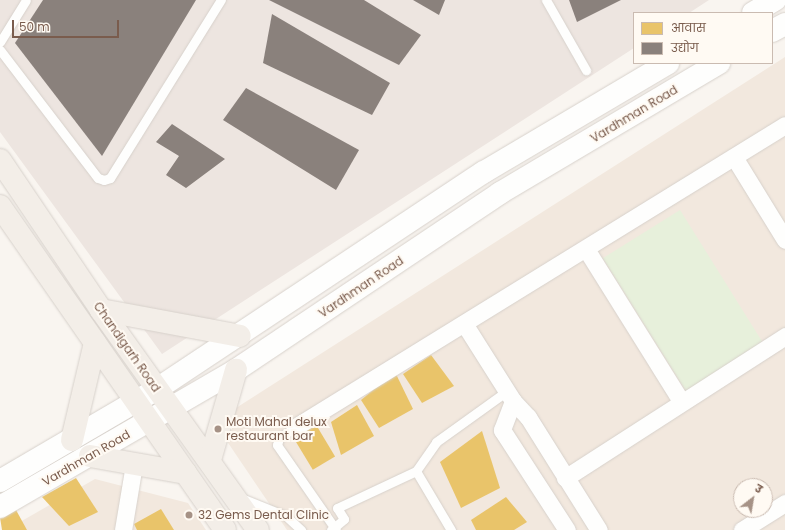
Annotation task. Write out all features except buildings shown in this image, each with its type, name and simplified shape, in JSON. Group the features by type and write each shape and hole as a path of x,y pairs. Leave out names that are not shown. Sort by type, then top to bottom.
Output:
{"main road":[{"name":"Chandigarh Road","path":"0,160 101,310 210,460 258,530"},
{"name":"Chandigarh Road","path":"0,206 225,530"},
{"path":"101,310 240,336"},
{"path":"72,440 95,343"},
{"path":"210,460 236,370"},
{"path":"90,456 186,473"}],"street":[{"path":"755,12 775,0"},
{"path":"773,30 785,24"},
{"name":"Vardhman Road","path":"0,481 157,389 240,336 484,172 666,64"},
{"name":"Vardhman Road","path":"0,507 150,422 236,370 500,193 717,64"},
{"path":"297,426 465,325 785,125"},
{"path":"734,157 785,240"},
{"path":"586,249 681,401"},
{"path":"465,325 510,396 528,416 565,478 599,530"},
{"path":"565,478 681,401 785,336"},
{"path":"510,396 502,430 567,530"},
{"path":"121,529 134,464"},
{"path":"742,530 785,503"}],"lane":[{"path":"0,42 26,0"},
{"path":"0,50 98,178 104,180 110,178 221,0"},
{"path":"546,0 586,70"},
{"path":"297,426 279,438 277,445 334,529 344,519 337,508 416,471 436,442 510,396"},
{"path":"416,471 451,530"},
{"path":"234,496 286,516 301,530"}],"shaded area":[{"path":"0,0 709,0 691,12 633,12 633,49 162,354 0,132"},
{"path":"785,57 785,530 287,530 214,422"},
{"path":"95,479 188,503 206,530 6,530"}],"green space":[{"path":"680,210 766,347 689,396 603,258"}],"place":[{"name":"Moti Mahal delux restaurant bar","path":"218,429"},
{"name":"32 Gems Dental Clinic","path":"189,515"}]}
